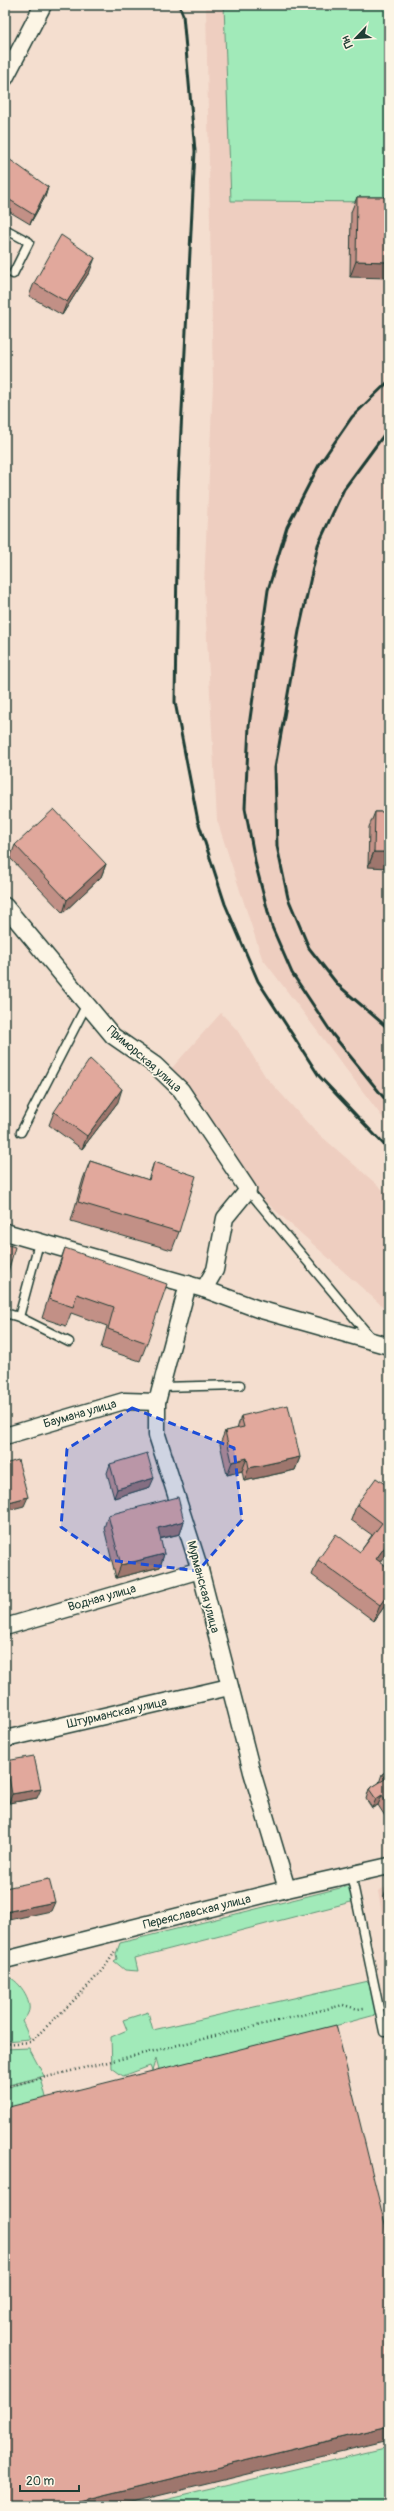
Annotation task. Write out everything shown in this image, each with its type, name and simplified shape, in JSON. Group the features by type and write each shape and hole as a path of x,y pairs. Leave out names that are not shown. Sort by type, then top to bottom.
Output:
{"street":[{"path":"5,78 43,5"},
{"name":"Приморская улица","path":"5,906 113,1036 154,1065 181,1090 248,1190"},
{"path":"204,1289 215,1270 225,1218 248,1190"},
{"path":"5,1232 188,1284 258,1309 382,1344"},
{"name":"Мурманская улица","path":"188,1284 159,1395 157,1435 200,1570 229,1687 287,1889"},
{"name":"Баумана улица","path":"5,1436 124,1402 159,1395"},
{"name":"Водная улица","path":"5,1627 200,1570"},
{"name":"Штурманская улица","path":"5,1739 229,1687"},
{"name":"Переяславская улица","path":"5,1960 287,1889 389,1866"}],"lane":[{"path":"5,229 29,242 13,274"},
{"path":"21,1132 87,1004"},
{"path":"248,1190 382,1344"},
{"path":"19,1317 40,1243"},
{"path":"5,1313 19,1317 70,1342"},
{"path":"159,1395 240,1386"},
{"path":"352,1874 384,2032"}],"path":[{"path":"5,2044 30,2042 94,1978 114,1955 116,1949"},
{"path":"5,2087 343,2005 358,2009 379,2005"}],"highlighted area":[{"path":"132,1408 234,1448 242,1520 198,1571 109,1560 61,1527 67,1449"}],"shaded area":[{"path":"206,5 389,5 389,1126 262,958 217,820 204,585 213,384"},
{"path":"221,1013 237,1030 265,1076 313,1129 389,1195 389,1312 230,1170 170,1070"},
{"path":"389,1885 389,1952 378,1891"}],"green space":[{"path":"224,5 389,5 389,202 231,201"},
{"path":"352,1885 355,1901 135,1958 138,1971 125,1970 114,1961 117,1959 116,1954 120,1943"},
{"path":"5,1976 10,1977 19,1985 27,1996 29,2002 28,2013 22,2021 30,2039 5,2041"},
{"path":"373,1980 379,2014 160,2073 156,2058 152,2071 150,2066 123,2076 112,2068 111,2037 127,2030 123,2020 148,2012 153,2030"},
{"path":"29,2048 44,2076 5,2086 5,2049"},
{"path":"41,2078 47,2101 5,2112 5,2088"},
{"path":"389,2447 389,2506 139,2506"}],"building":[{"path":"9,159 48,187 34,215 5,197 5,166"},
{"path":"357,197 389,197 389,262 356,261"},
{"path":"61,235 95,258 67,302 34,283"},
{"path":"5,238 10,240 5,250"},
{"path":"54,809 106,864 67,900 15,845"},
{"path":"375,812 389,812 389,852 374,852"},
{"path":"90,1059 122,1089 87,1136 54,1112"},
{"path":"90,1161 149,1180 154,1162 196,1176 179,1232 78,1202"},
{"path":"5,1244 15,1247 5,1283"},
{"path":"65,1248 167,1284 147,1343 108,1329 114,1307 77,1294 73,1307 49,1299"},
{"path":"288,1405 300,1457 249,1468 247,1458 232,1462 225,1431 244,1427 241,1416"},
{"path":"147,1453 154,1478 117,1489 110,1464"},
{"path":"18,1460 28,1497 5,1503 5,1464"},
{"path":"376,1478 389,1487 389,1541 376,1559 389,1568 389,1592 380,1605 318,1560 336,1534 360,1552 382,1523 357,1504"},
{"path":"178,1497 184,1521 158,1528 164,1554 121,1565 108,1515"},
{"path":"34,1756 41,1789 12,1794 6,1761"},
{"path":"389,1770 389,1807 382,1795 376,1799 369,1789 385,1779 382,1774"},
{"path":"49,1879 55,1902 5,1912 5,1888"},
{"path":"336,2025 389,2241 389,2426 58,2506 5,2506 5,2108"}],"railway":[{"path":"179,5 183,15 195,151 178,490 175,702 198,821 225,904 258,981 319,1076 389,1150"},
{"path":"389,381 352,417 319,465 287,527 268,590 249,726 245,808 256,866 272,927 292,973 333,1035 389,1104"},
{"path":"389,428 344,489 318,545 299,631 275,768 277,846 288,898 309,948 338,985 389,1029"}]}
